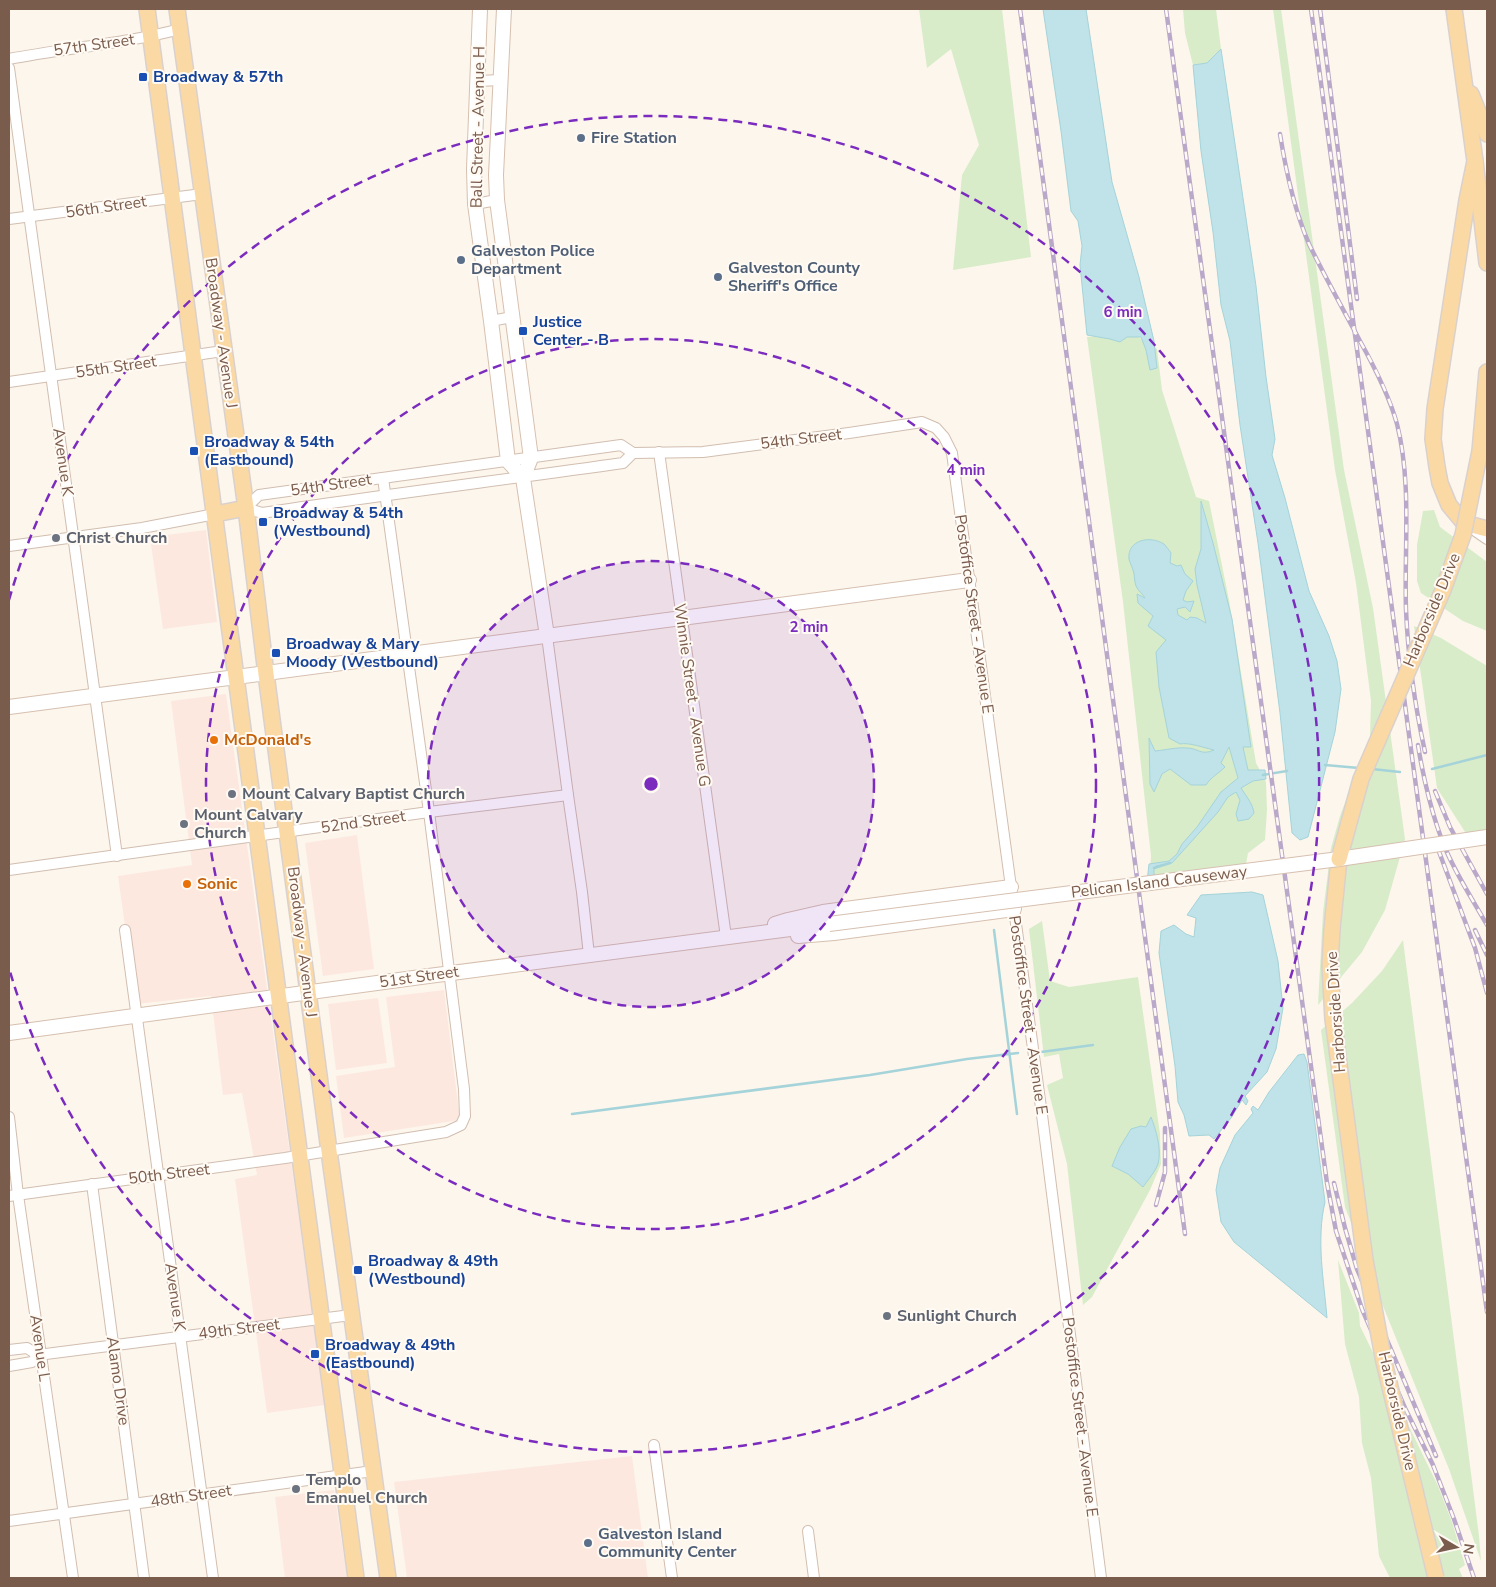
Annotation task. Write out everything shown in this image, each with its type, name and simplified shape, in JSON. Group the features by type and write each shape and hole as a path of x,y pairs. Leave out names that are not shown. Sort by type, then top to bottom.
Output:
{"main road":[{"name":"Broadway - Avenue J","path":"146,9 356,1578"},
{"name":"Broadway - Avenue J","path":"177,9 246,508 308,993 388,1578"},
{"path":"1454,9 1487,263"},
{"path":"1462,70 1487,134"},
{"path":"1475,161 1435,409 1433,439 1440,483 1449,505 1464,523 1487,529"},
{"name":"Harborside Drive","path":"1436,1578 1384,1362 1363,1241 1333,1019 1330,965 1339,859 1361,779 1443,590 1463,535 1480,451 1487,372"},
{"path":"215,514 246,508"}],"street":[{"name":"Ball Street - Avenue H","path":"480,9 474,169 475,204 492,321 508,461"},
{"name":"Ball Street - Avenue H","path":"504,9 496,175 497,200 531,458 524,478 547,636"},
{"name":"57th Street","path":"9,59 150,37 180,28"},
{"name":"Avenue K","path":"9,68 117,856"},
{"path":"478,81 500,80"},
{"name":"56th Street","path":"9,219 202,194"},
{"path":"475,204 497,200"},
{"path":"492,321 512,317"},
{"name":"55th Street","path":"9,382 223,352"},
{"name":"54th Street","path":"633,453 623,463 524,478 385,495 262,514 246,508 259,496 621,446 633,453 703,452 922,422 936,428 944,437 952,453"},
{"name":"Winnie Street - Avenue G","path":"659,452 726,937"},
{"name":"Postoffice Street - Avenue E","path":"952,453 1042,1115 1101,1578"},
{"path":"508,461 524,478"},
{"path":"383,478 449,973"},
{"path":"9,546 142,528 215,514"},
{"path":"1464,523 1487,540"},
{"path":"9,707 969,580"},
{"path":"547,636 589,955"},
{"name":"52nd Street","path":"9,870 288,833 429,812 568,795"},
{"name":"Pelican Island Causeway","path":"830,924 1339,859 1487,837"},
{"path":"748,934 788,920 823,912 1011,887"},
{"path":"748,934 802,936 834,934 1014,909"},
{"name":"51st Street","path":"9,1033 449,973 830,924"},
{"name":"Avenue K","path":"124,930 213,1578"},
{"name":"50th Street","path":"13,1195 299,1156 446,1132 461,1125 465,1116 464,1089 449,973"},
{"name":"Avenue L","path":"9,1117 13,1195 40,1354 73,1578"},
{"name":"Alamo Drive","path":"92,1184 144,1578"},
{"name":"49th Street","path":"9,1350 27,1348 40,1354 352,1315"},
{"name":"49th Street","path":"9,1366 32,1362 40,1354"},
{"path":"654,1445 672,1578"},
{"name":"48th Street","path":"9,1521 373,1471"},
{"path":"808,1531 814,1578"}],"shaded area":[{"path":"206,530 217,622 163,629 150,537"},
{"path":"226,694 325,1405 267,1413 235,1179 257,1175 242,1093 223,1095 211,996 136,1004 118,876 192,865 171,701"},
{"path":"357,835 374,969 323,976 305,843"},
{"path":"444,990 460,1120 344,1138 336,1076 395,1067 386,997"},
{"path":"378,998 387,1063 336,1070 328,1004"},
{"path":"632,1456 648,1578 407,1578 394,1482"},
{"path":"334,1490 347,1578 285,1578 275,1497"}],"green space":[{"path":"919,9 1002,9 1031,257 953,270 962,175 979,145 951,49 927,68"},
{"path":"1183,9 1216,9 1221,49 1207,63 1193,65 1185,33"},
{"path":"1273,9 1281,9 1344,470 1373,608 1405,839 1385,910 1362,952 1318,1005 1323,912 1331,848 1340,816 1370,737 1371,701 1356,583 1335,470"},
{"path":"1132,333 1157,349 1162,390 1196,497 1209,501 1229,600 1256,763 1266,782 1265,840 1248,853 1244,875 1149,886 1151,856 1123,602 1087,337"},
{"path":"1434,510 1440,527 1487,562 1487,631 1463,621 1421,593 1417,581 1417,545 1423,511"},
{"path":"1414,626 1441,638 1487,666 1487,832 1467,835 1437,788"},
{"path":"1042,921 1050,981 1069,987 1138,977 1160,1134 1161,1164 1150,1190 1092,1297 1083,1305 1067,1164 1047,1085 1063,1078 1059,1054 1044,1057 1029,929"},
{"path":"1403,940 1481,1561 1449,1469 1345,1207 1321,1030 1352,1003 1382,971"},
{"path":"1338,1260 1359,1313 1360,1326 1438,1486 1452,1522 1465,1565 1459,1569 1463,1578 1390,1578 1379,1556 1371,1478 1362,1443 1359,1397 1345,1344"}],"water":[{"path":"1043,9 1086,9 1112,182 1139,277 1154,341 1157,368 1150,370 1141,337 1127,337 1120,342 1087,335 1080,265 1082,246 1078,221 1071,211"},
{"path":"1221,49 1256,286 1275,439 1272,455 1309,591 1329,636 1337,661 1341,689 1335,732 1308,837 1300,840 1292,833 1280,713 1258,543 1240,425 1230,341 1221,305 1201,151 1193,65 1207,63"},
{"path":"1201,501 1232,619 1251,747 1243,747 1248,770 1265,770 1266,779 1253,781 1241,788 1249,800 1254,813 1249,819 1238,821 1236,814 1240,800 1236,792 1228,797 1218,812 1172,863 1156,866 1154,881 1147,882 1149,864 1169,861 1177,854 1182,844 1197,827 1221,792 1238,778 1229,747 1221,763 1225,767 1206,785 1191,785 1170,769 1162,774 1154,792 1150,784 1149,738 1155,751 1175,748 1191,748 1203,752 1214,750 1192,744 1180,744 1169,738 1159,687 1156,652 1166,640 1148,626 1153,616 1138,603 1137,594 1145,598 1136,586 1129,553 1132,547 1140,541 1152,540 1164,544 1171,553 1170,563 1177,566 1181,565 1185,574 1193,581 1186,591 1183,600 1187,602 1194,601 1190,612 1185,607 1177,609 1178,615 1187,620 1190,617 1197,618 1206,623 1195,569 1201,549"},
{"path":"1252,892 1263,895 1278,961 1283,1008 1276,1049 1267,1072 1245,1096 1248,1101 1246,1105 1242,1100 1231,1118 1214,1139 1209,1135 1189,1136 1184,1115 1178,1102 1175,1066 1159,953 1161,931 1174,925 1186,934 1194,937 1196,918 1187,915 1201,895"},
{"path":"1304,1054 1307,1062 1325,1202 1322,1216 1321,1246 1327,1318 1234,1242 1221,1222 1216,1190 1220,1168 1235,1135 1253,1113 1251,1109 1253,1106 1258,1110 1269,1092 1298,1055"},
{"path":"1151,1117 1158,1140 1159,1158 1155,1170 1143,1187 1128,1174 1112,1166 1120,1147 1131,1129 1141,1126 1146,1127"}],"waterway":[{"path":"1432,769 1487,755"},
{"path":"1325,765 1359,768"},
{"path":"1372,769 1400,772"},
{"path":"1263,775 1287,771"},
{"path":"1154,868 1170,863"},
{"path":"994,930 1017,1114"},
{"path":"1041,1052 1093,1045"},
{"path":"572,1114 870,1075 967,1059 1018,1053"}],"railway":[{"path":"1020,9 1185,1234"},
{"path":"1166,9 1327,1183 1336,1231 1362,1309 1405,1408 1433,1465 1474,1578"},
{"path":"1311,9 1487,1312"},
{"path":"1320,9 1357,299"},
{"path":"1280,134 1291,190 1309,244 1376,371 1386,392 1397,424 1402,446 1406,493 1406,610 1408,646 1425,752"},
{"path":"1418,745 1429,798 1441,838 1455,869 1487,925"},
{"path":"1435,791 1450,827 1487,894"},
{"path":"1438,849 1475,948 1487,993"},
{"path":"1475,930 1487,955"},
{"path":"1156,1205 1165,1172 1165,1128"},
{"path":"1334,1183 1357,1269 1436,1456"}],"place":[{"name":"Broadway & 57th","path":"143,77"},
{"name":"Fire Station","path":"581,138"},
{"name":"Galveston Police Department","path":"461,260"},
{"name":"Galveston County Sheriff's Office","path":"718,277"},
{"name":"Justice Center - B","path":"523,331"},
{"name":"Broadway & 54th (Eastbound)","path":"194,451"},
{"name":"Broadway & 54th (Westbound)","path":"263,522"},
{"name":"Christ Church","path":"56,538"},
{"name":"Broadway & Mary Moody (Westbound)","path":"276,653"},
{"name":"McDonald's","path":"214,740"},
{"name":"Mount Calvary Baptist Church","path":"232,794"},
{"name":"Mount Calvary Church","path":"184,824"},
{"name":"Sonic","path":"187,884"},
{"name":"Broadway & 49th (Westbound)","path":"358,1270"},
{"name":"Sunlight Church","path":"887,1316"},
{"name":"Broadway & 49th (Eastbound)","path":"315,1354"},
{"name":"Templo Emanuel Church","path":"296,1489"},
{"name":"Galveston Island Community Center","path":"588,1543"}]}
